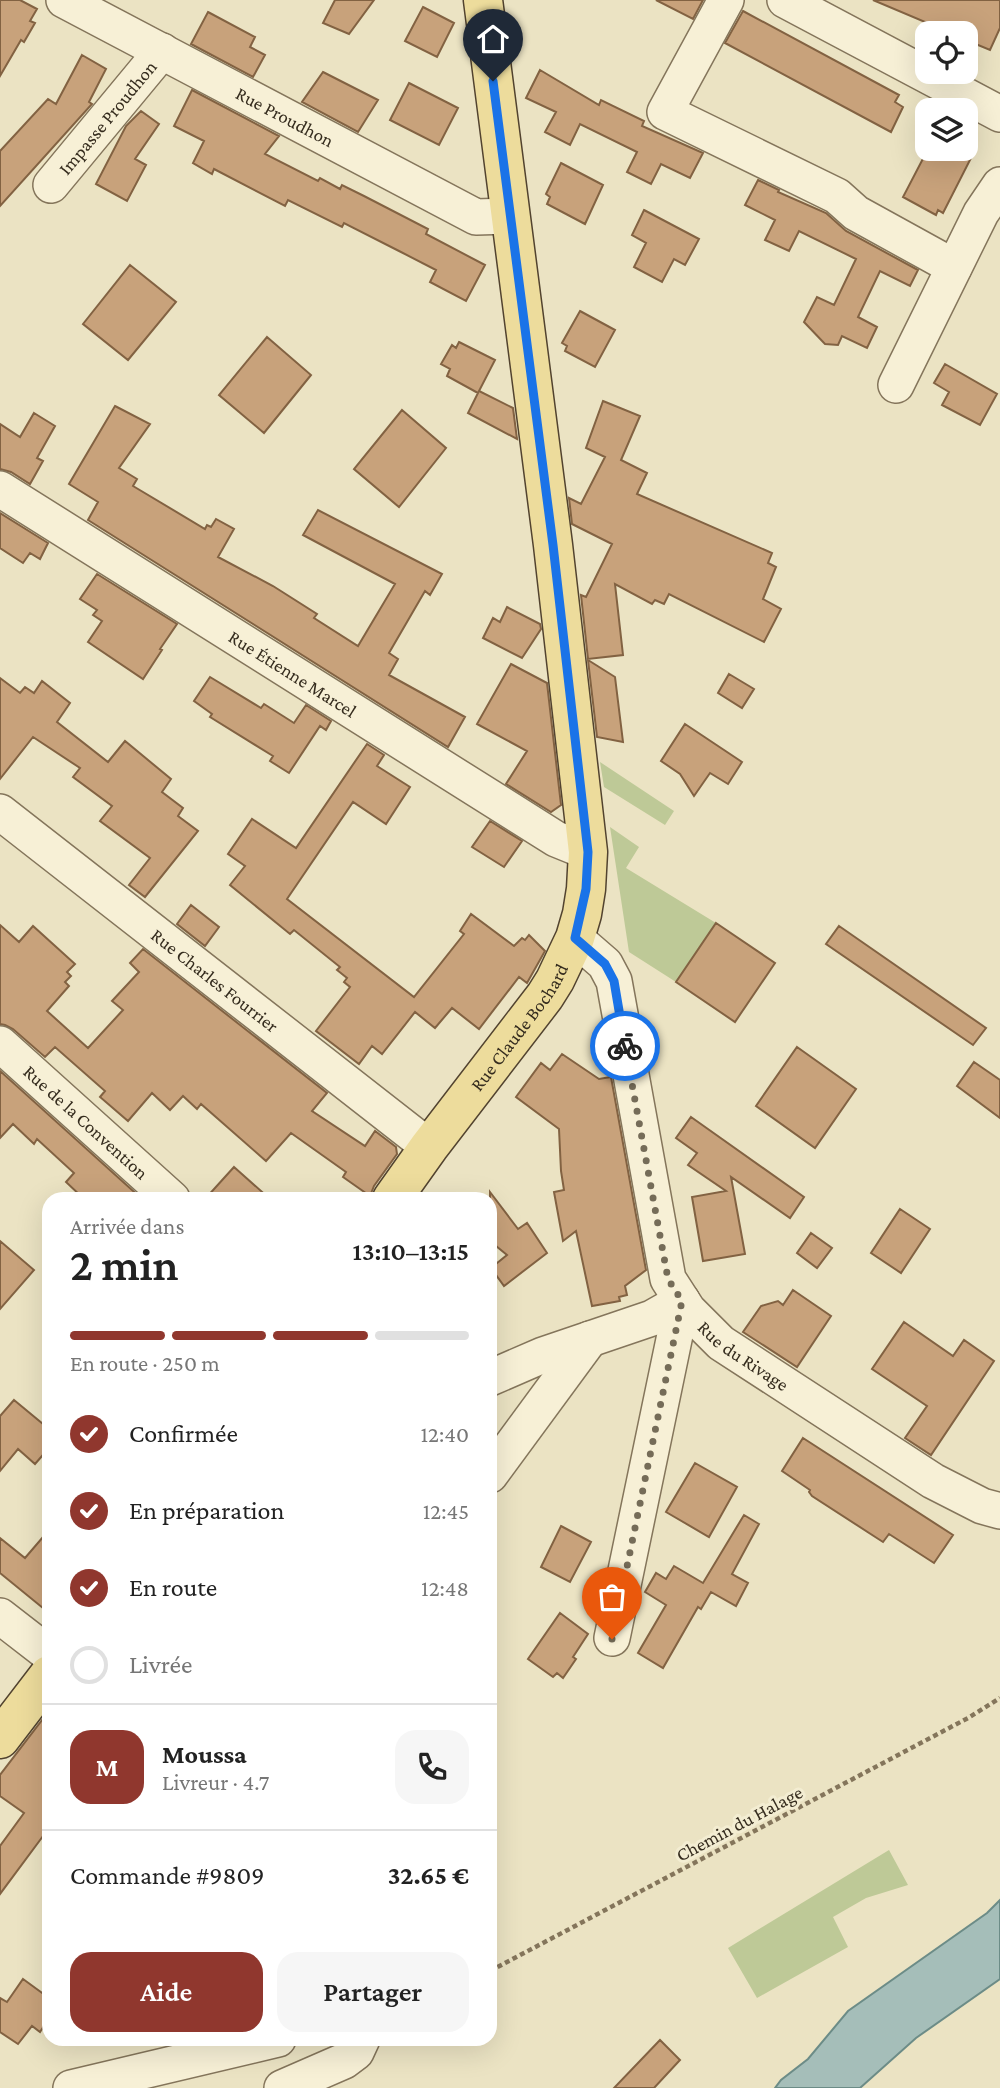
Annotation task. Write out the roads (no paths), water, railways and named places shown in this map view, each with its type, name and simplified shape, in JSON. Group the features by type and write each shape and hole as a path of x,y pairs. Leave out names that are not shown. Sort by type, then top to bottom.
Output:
{"main road":[{"name":"Rue Claude Bochard","path":"397,1192 545,996 575,938 586,889 588,852 551,532 483,0"},
{"path":"0,1739 42,1684"}],"street":[{"name":"Rue Proudhon","path":"64,0 476,217 510,216"},
{"path":"726,0 665,112 837,196 856,212 954,267"},
{"path":"785,0 1000,114"},
{"name":"Impasse Proudhon","path":"51,185 162,51"},
{"path":"896,385 981,212 1000,185"},
{"name":"Rue Étienne Marcel","path":"0,489 556,839 588,852"},
{"name":"Rue Charles Fourrier","path":"0,812 429,1147"},
{"name":"Rue du Rivage","path":"575,938 605,964 614,981 668,1279 688,1310 721,1343 933,1481 982,1506 1000,1511"},
{"name":"Rue de la Convention","path":"0,1044 164,1192"},
{"path":"497,1375 543,1355 652,1318 682,1301"},
{"path":"612,1639 682,1301"},
{"path":"497,1465 590,1339"},
{"path":"0,1616 42,1649"},
{"path":"71,2088 248,2046"},
{"path":"282,2088 344,2061 356,2052 359,2046"}],"water":[{"path":"1000,1900 1000,1979 916,2038 860,2088 775,2088 808,2059 848,2011 987,1913"}]}
